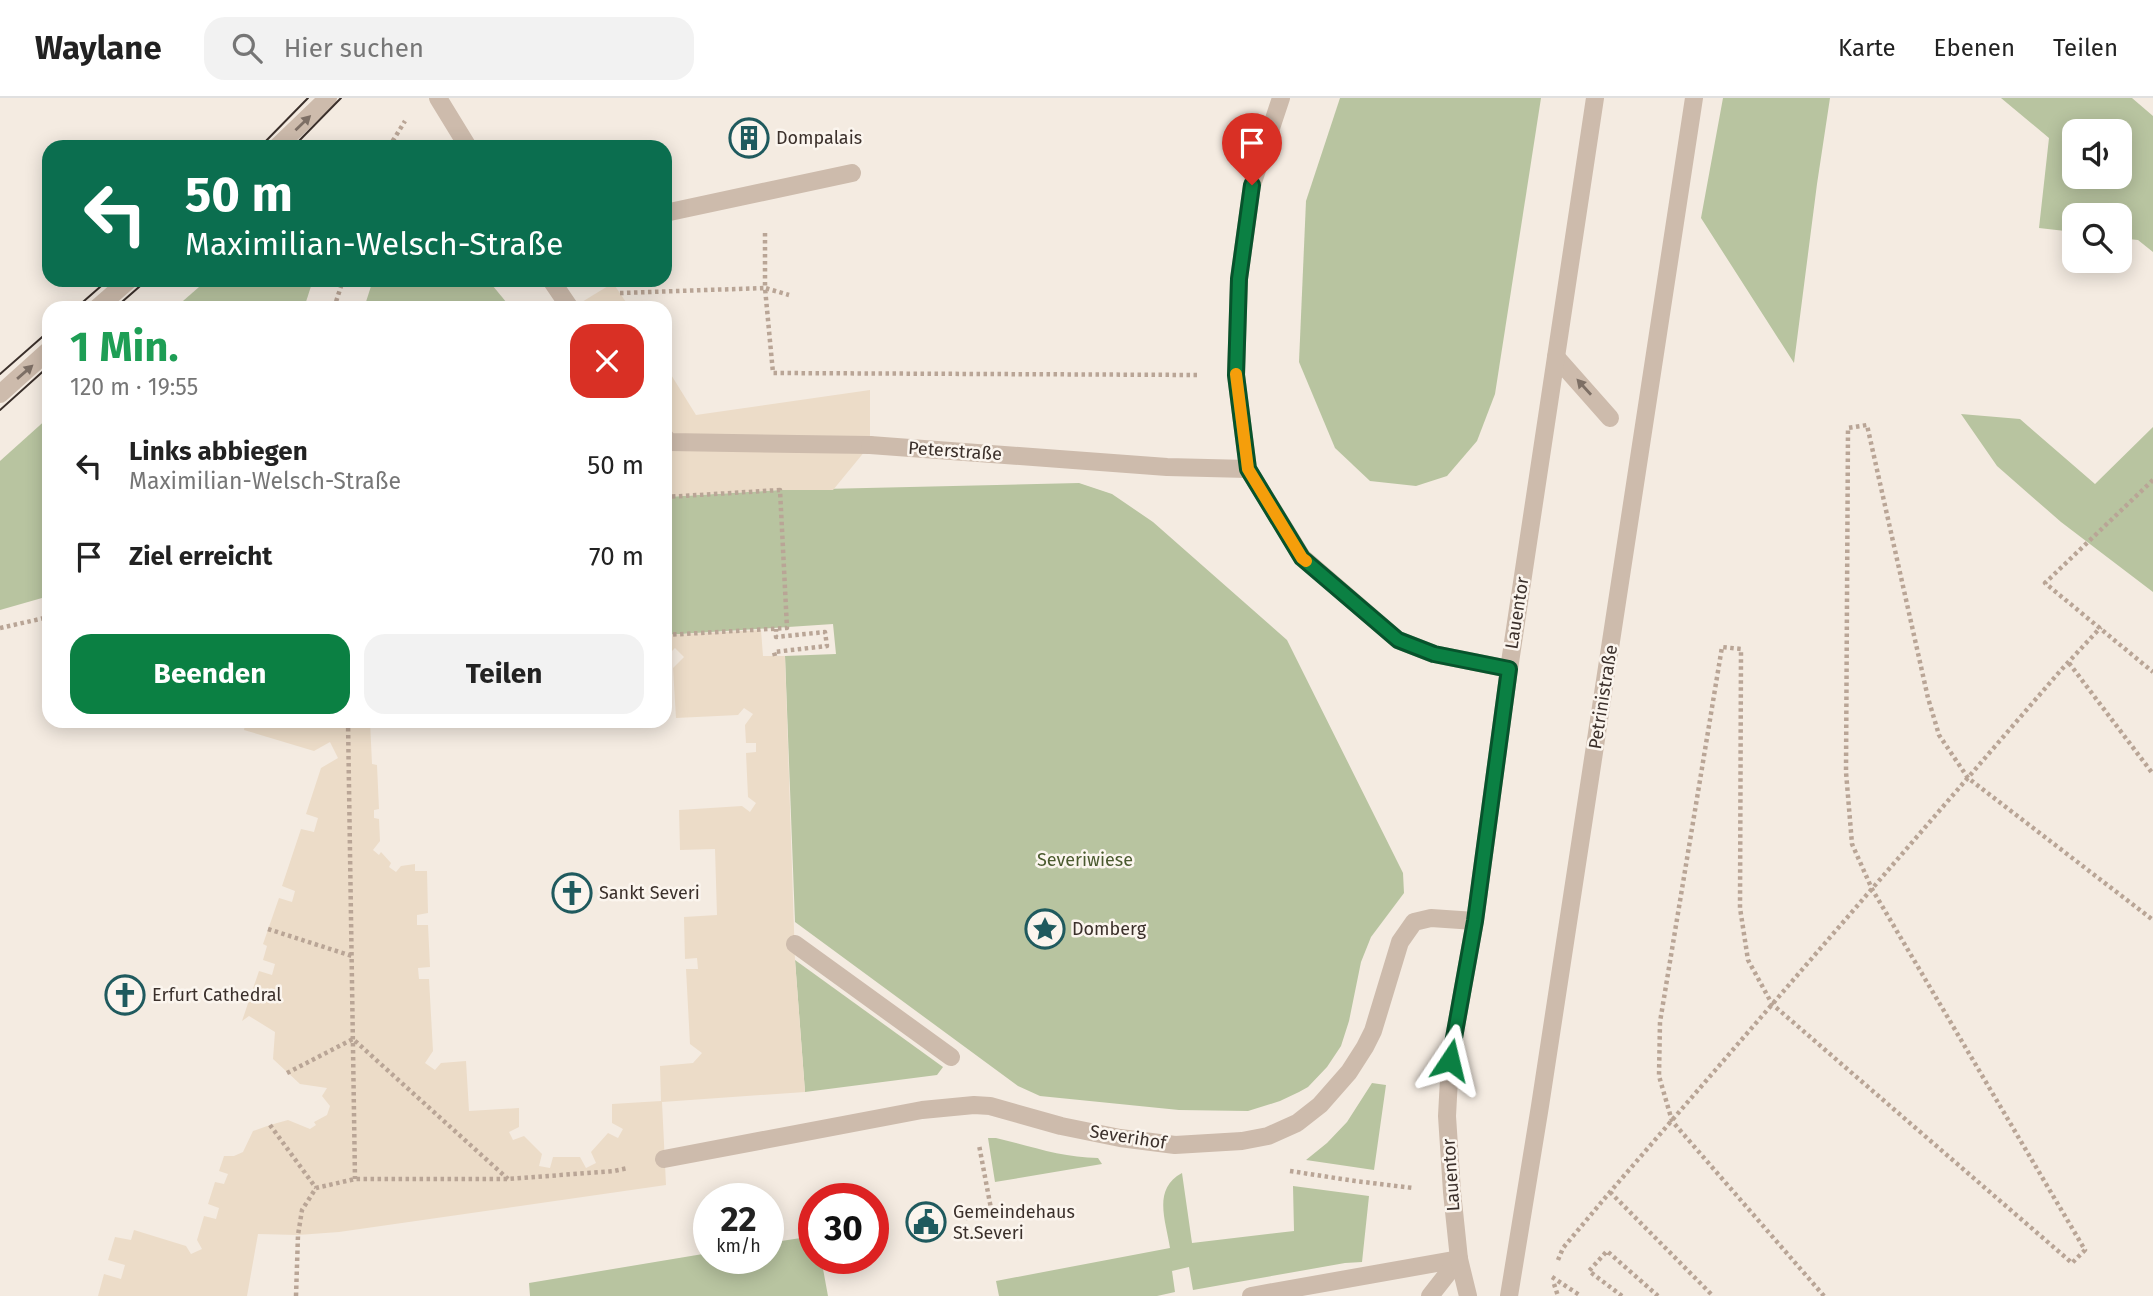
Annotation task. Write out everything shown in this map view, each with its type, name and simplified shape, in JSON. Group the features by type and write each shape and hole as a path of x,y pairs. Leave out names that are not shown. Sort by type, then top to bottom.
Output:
{"street":[{"path":"284,140 328,98"},
{"path":"438,98 464,140"},
{"path":"1281,98 1252,185 1239,279 1236,375 1248,469 1302,558 1398,640 1434,654 1509,669"},
{"name":"Lauentor","path":"1468,1296 1459,1259 1452,1192 1447,1116 1450,1060 1475,921 1509,669 1595,98"},
{"name":"Petrinistraße","path":"1509,1296 1694,98"},
{"path":"672,212 852,173"},
{"path":"105,301 121,287"},
{"path":"0,394 42,357"},
{"path":"1556,357 1610,418"},
{"name":"Peterstraße","path":"672,442 870,445 1167,467 1248,469"},
{"name":"Severihof","path":"664,1159 922,1110 974,1105 990,1106 1061,1126 1120,1138 1175,1145 1242,1141 1268,1136 1297,1122 1320,1105 1349,1072 1373,1031 1399,942 1414,922 1431,918 1475,921"},
{"path":"795,944 951,1057"},
{"path":"1251,1296 1459,1259"},
{"path":"1430,1296 1459,1259"}],"path":[{"path":"765,233 765,288 773,373 1236,375"},
{"path":"621,293 765,288 789,295"},
{"path":"1824,1296 1672,1121 1659,1076 1660,1022 1722,648 1741,649 1740,908 1748,960 1772,1004 2072,1263 2085,1250 1872,889 1852,844 1846,772 1848,428 1867,425 1928,698 1939,734 1968,778 2153,920"},
{"path":"2153,480 2045,583 2153,672"},
{"path":"672,497 780,490 787,628 672,635"},
{"path":"0,628 42,619"},
{"path":"1563,1248 2101,627"},
{"path":"775,656 774,652 827,646 825,632 776,637 776,629"},
{"path":"2068,663 2153,774"},
{"path":"348,728 355,1179"},
{"path":"268,929 352,956"},
{"path":"287,1073 353,1039"},
{"path":"353,1039 508,1179"},
{"path":"270,1125 316,1188"},
{"path":"966,1218 992,1214 978,1137"},
{"path":"296,1296 302,1210 316,1188 355,1179 508,1179 614,1171 664,1159"},
{"path":"1296,1172 1452,1192"},
{"path":"1610,1192 1713,1296"},
{"path":"1622,1296 1589,1271 1607,1251 1658,1296"},
{"path":"1552,1277 1581,1296"}],"green space":[{"path":"1340,98 1541,98 1495,394 1477,441 1447,476 1416,486 1370,481 1335,448 1299,362 1306,201"},
{"path":"1723,98 1830,98 1794,363 1701,218"},
{"path":"2001,98 2132,98 2153,116 2153,252 2138,240 2132,239 2132,203 2062,203 2062,231 2039,228 2049,138"},
{"path":"199,287 311,287 306,301 183,301"},
{"path":"371,287 494,287 505,301 366,301"},
{"path":"1961,414 2020,419 2095,484 2153,427 2153,592 2061,522 1997,466"},
{"path":"42,423 42,598 0,610 0,461"},
{"name":"Severiwiese","path":"1079,483 1112,494 1153,522 1287,640 1403,873 1404,893 1371,937 1361,962 1341,1046 1327,1067 1308,1087 1280,1101 1248,1111 1179,1110 1040,1096 1018,1086 795,922 785,656 836,654 833,624 672,635 672,497 780,490"},
{"path":"795,960 943,1067 937,1075 805,1092"},
{"path":"1372,1083 1386,1085 1374,1170 1306,1160 1347,1122"},
{"path":"988,1138 1059,1154 1098,1158 1102,1164 995,1182"},
{"path":"1182,1173 1192,1243 1294,1231 1293,1186 1369,1196 1362,1262 1193,1290 1189,1267 1172,1271 1175,1292 1157,1296 999,1296 996,1281 1170,1248 1164,1217 1164,1197 1173,1180"},
{"path":"798,1238 798,1274 824,1274 828,1296 530,1296 529,1283 693,1256 693,1274 784,1274 784,1241"}],"shaded area":[{"path":"606,287 616,287 625,301 583,301"},
{"path":"672,376 696,415 870,390 870,445 833,490 780,490 672,497"},
{"path":"761,630 763,656 785,656 795,960 805,1092 662,1102 666,1185 339,1232 258,1234 247,1296 98,1296 104,1274 121,1279 125,1265 108,1260 115,1237 131,1240 134,1230 186,1246 191,1254 202,1249 197,1240 204,1216 216,1219 219,1208 208,1204 215,1182 224,1184 228,1174 219,1171 224,1156 243,1152 253,1131 270,1125 288,1120 310,1129 316,1125 314,1122 327,1115 330,1106 322,1096 327,1088 300,1084 273,1059 275,1032 249,1016 242,1021 259,971 272,975 275,964 263,960 267,946 263,944 279,898 292,902 295,891 282,886 301,829 314,832 318,818 306,814 321,768 338,758 330,742 314,751 244,728 370,728 372,764 377,765 379,809 374,810 374,818 379,819 380,841 373,850 379,855 381,852 391,863 389,867 396,872 401,866 415,864 415,871 427,871 428,913 417,915 417,925 428,925 430,967 418,968 419,979 429,979 433,1051 425,1063 435,1070 441,1063 466,1061 469,1111 519,1108 519,1127 509,1132 513,1140 524,1136 542,1154 539,1166 550,1168 553,1157 580,1157 586,1168 596,1163 591,1152 608,1133 618,1138 623,1129 612,1123 612,1104 661,1101 660,1066 693,1063 702,1053 690,1044 686,969 698,969 697,958 685,959 684,917 717,915 715,849 680,850 679,810 742,806 750,812 756,803 748,797 746,753 756,752 756,743 746,743 745,725 753,714 744,708 738,715 676,718 673,668 684,657 675,648 672,651 672,635"}],"tram line":[{"path":"267,140 308,98"},
{"path":"300,140 341,98"},
{"path":"84,301 100,287"},
{"path":"123,301 139,287"},
{"path":"0,374 42,337"},
{"path":"0,410 42,372"}],"slow traffic":[{"path":"1236,374 1248,469 1306,561"}],"place":[{"name":"Dompalais","path":"749,138"},
{"name":"Sankt Severi","path":"572,893"},
{"name":"Domberg","path":"1045,929"},
{"name":"Erfurt Cathedral","path":"125,995"},
{"name":"Gemeindehaus St.Severi","path":"926,1222"}],"route":[{"path":"1252,185 1239,279 1236,375 1248,469 1302,558 1398,640 1434,654 1509,669 1475,921 1450,1060"}]}
